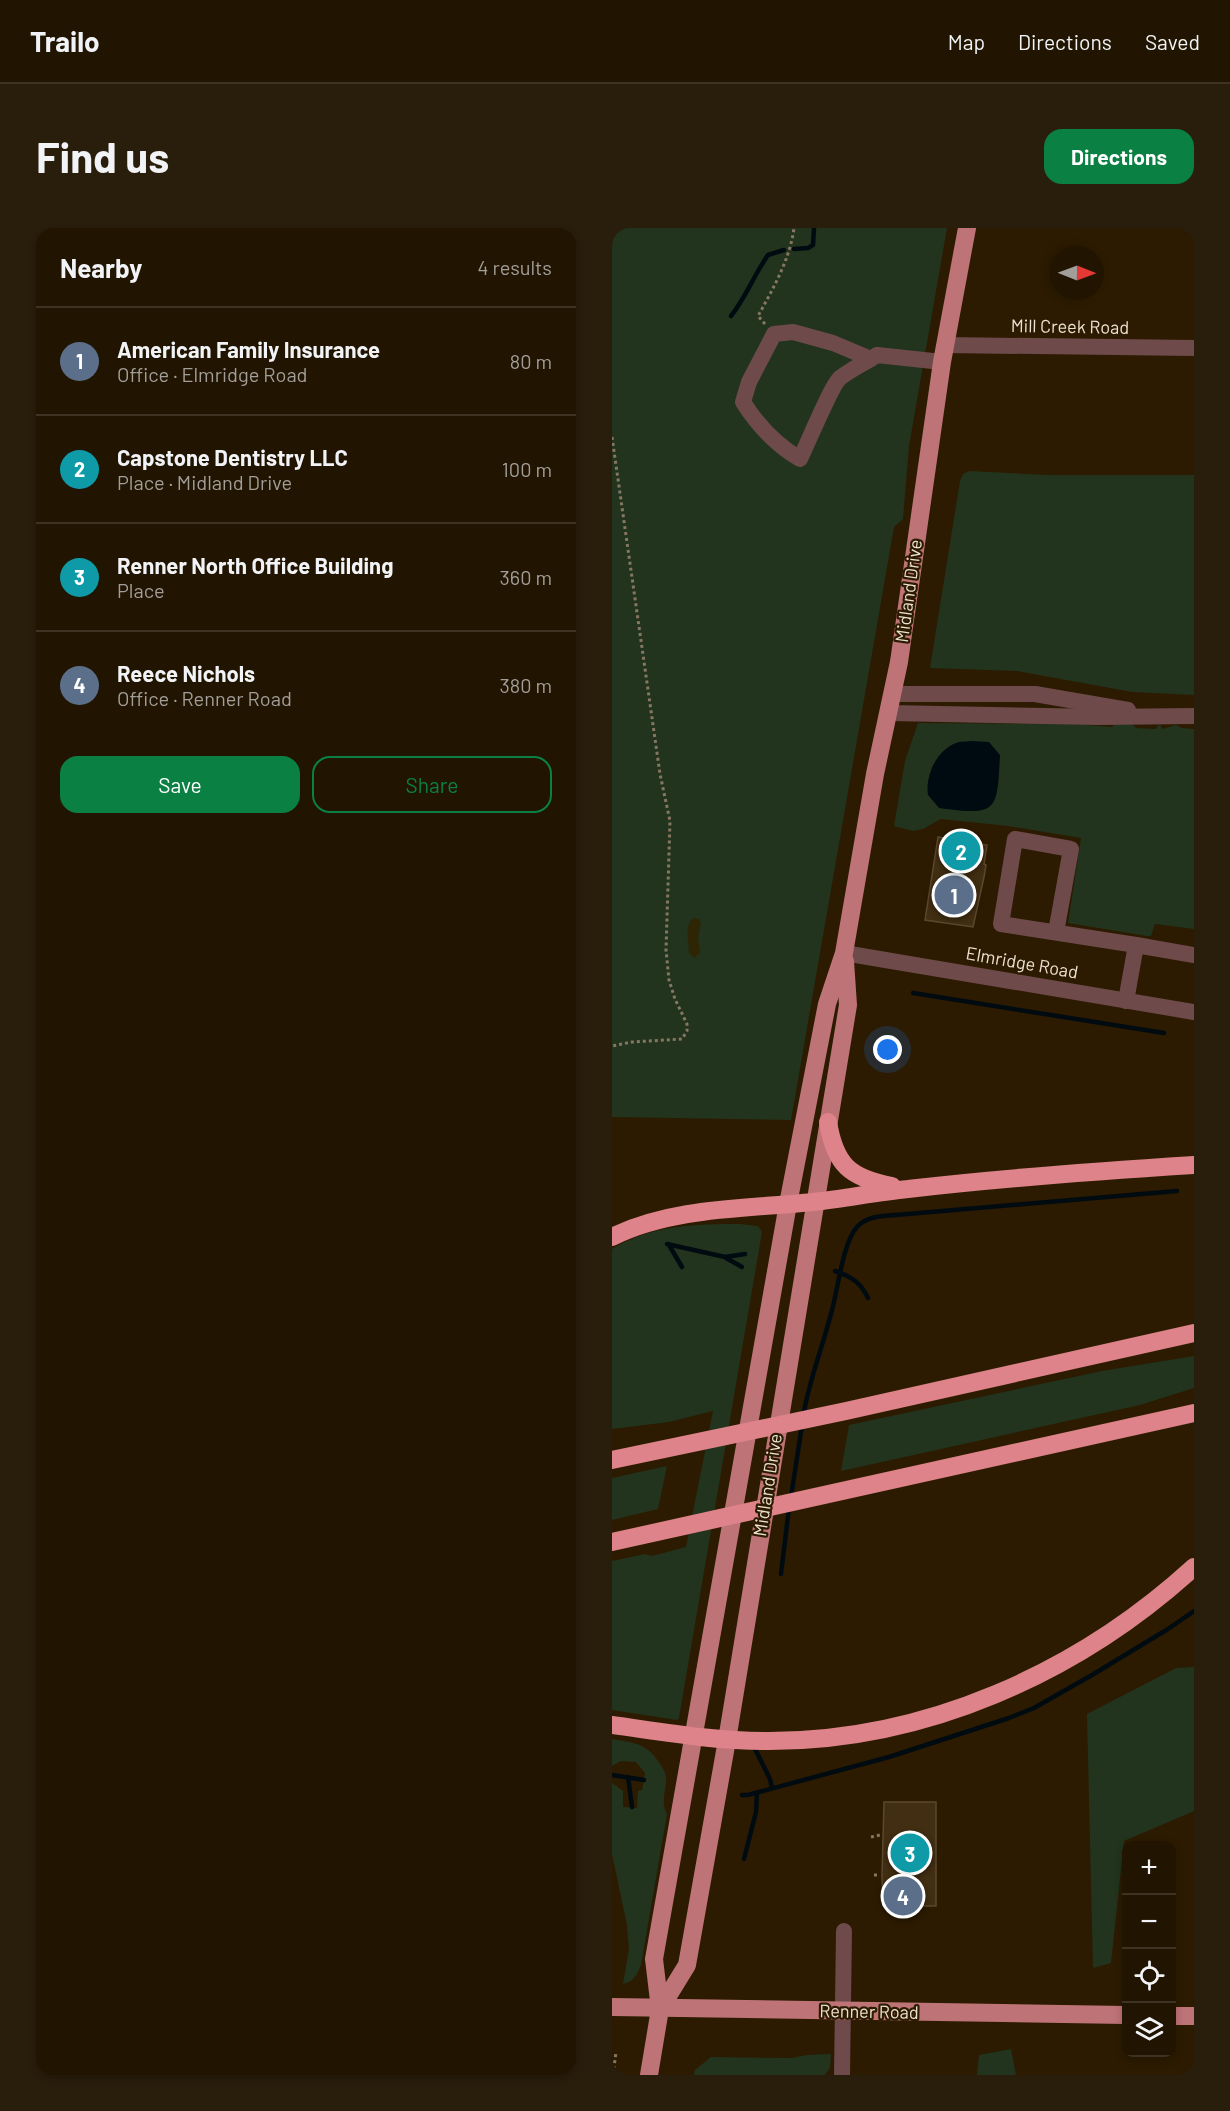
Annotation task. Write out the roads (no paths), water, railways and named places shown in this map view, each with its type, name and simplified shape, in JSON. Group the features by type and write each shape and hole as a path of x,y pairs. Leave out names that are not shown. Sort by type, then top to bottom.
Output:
{"highway":[{"path":"828,1122 837,1156 853,1174 870,1182 908,1189"},
{"path":"612,1237 633,1226 662,1218 815,1202 908,1189 1194,1165"},
{"path":"612,1460 846,1411 1194,1333"},
{"path":"612,1542 1194,1413"},
{"path":"612,1725 693,1737 767,1741 812,1739 894,1726 969,1705 1041,1674 1102,1639 1166,1593 1194,1567"}],"main road":[{"name":"Midland Drive","path":"649,2075 660,2009 654,1959 788,1204 826,1004 844,953 875,774 899,662 943,353 967,228"},
{"name":"Midland Drive","path":"660,2009 687,1965 727,1740 848,1005 844,953"},
{"name":"Renner Road","path":"612,2007 1122,2015"},
{"path":"1176,2016 1194,2016"}],"street":[{"path":"793,332 833,343 871,359 838,379 800,459 781,447 756,424 742,402 749,382 774,334 793,332"},
{"name":"Mill Creek Road","path":"871,359 877,355 1194,348"},
{"path":"893,694 1035,694 1155,716"},
{"path":"889,713 1100,717 1194,716"},
{"path":"1056,932 1071,849 1015,839 1000,924 1194,955"},
{"path":"1126,1001 1136,945"},
{"name":"Elmridge Road","path":"844,953 1194,1012"},
{"path":"842,2075 844,1931"}],"waterway":[{"path":"794,249 808,248 813,245 814,228"},
{"path":"731,316 768,255 784,250"},
{"path":"913,993 1164,1033"},
{"path":"803,1417 848,1243 861,1223 875,1217 1177,1191"},
{"path":"667,1244 725,1257 745,1254"},
{"path":"669,1245 682,1267"},
{"path":"726,1258 742,1267"},
{"path":"835,1271 855,1281 868,1298"},
{"path":"791,1497 802,1425"},
{"path":"781,1574 789,1508"},
{"path":"742,1795 889,1757 1034,1708 1168,1629 1194,1611"},
{"path":"755,1749 772,1788"},
{"path":"612,1775 644,1780"},
{"path":"628,1777 632,1807"},
{"path":"744,1859 756,1812 757,1793"}],"place":[{"name":"Capstone Dentistry LLC","path":"961,851"},
{"name":"American Family Insurance","path":"954,895"},
{"name":"Renner North Office Building","path":"910,1853"},
{"name":"Reece Nichols","path":"903,1896"}]}
